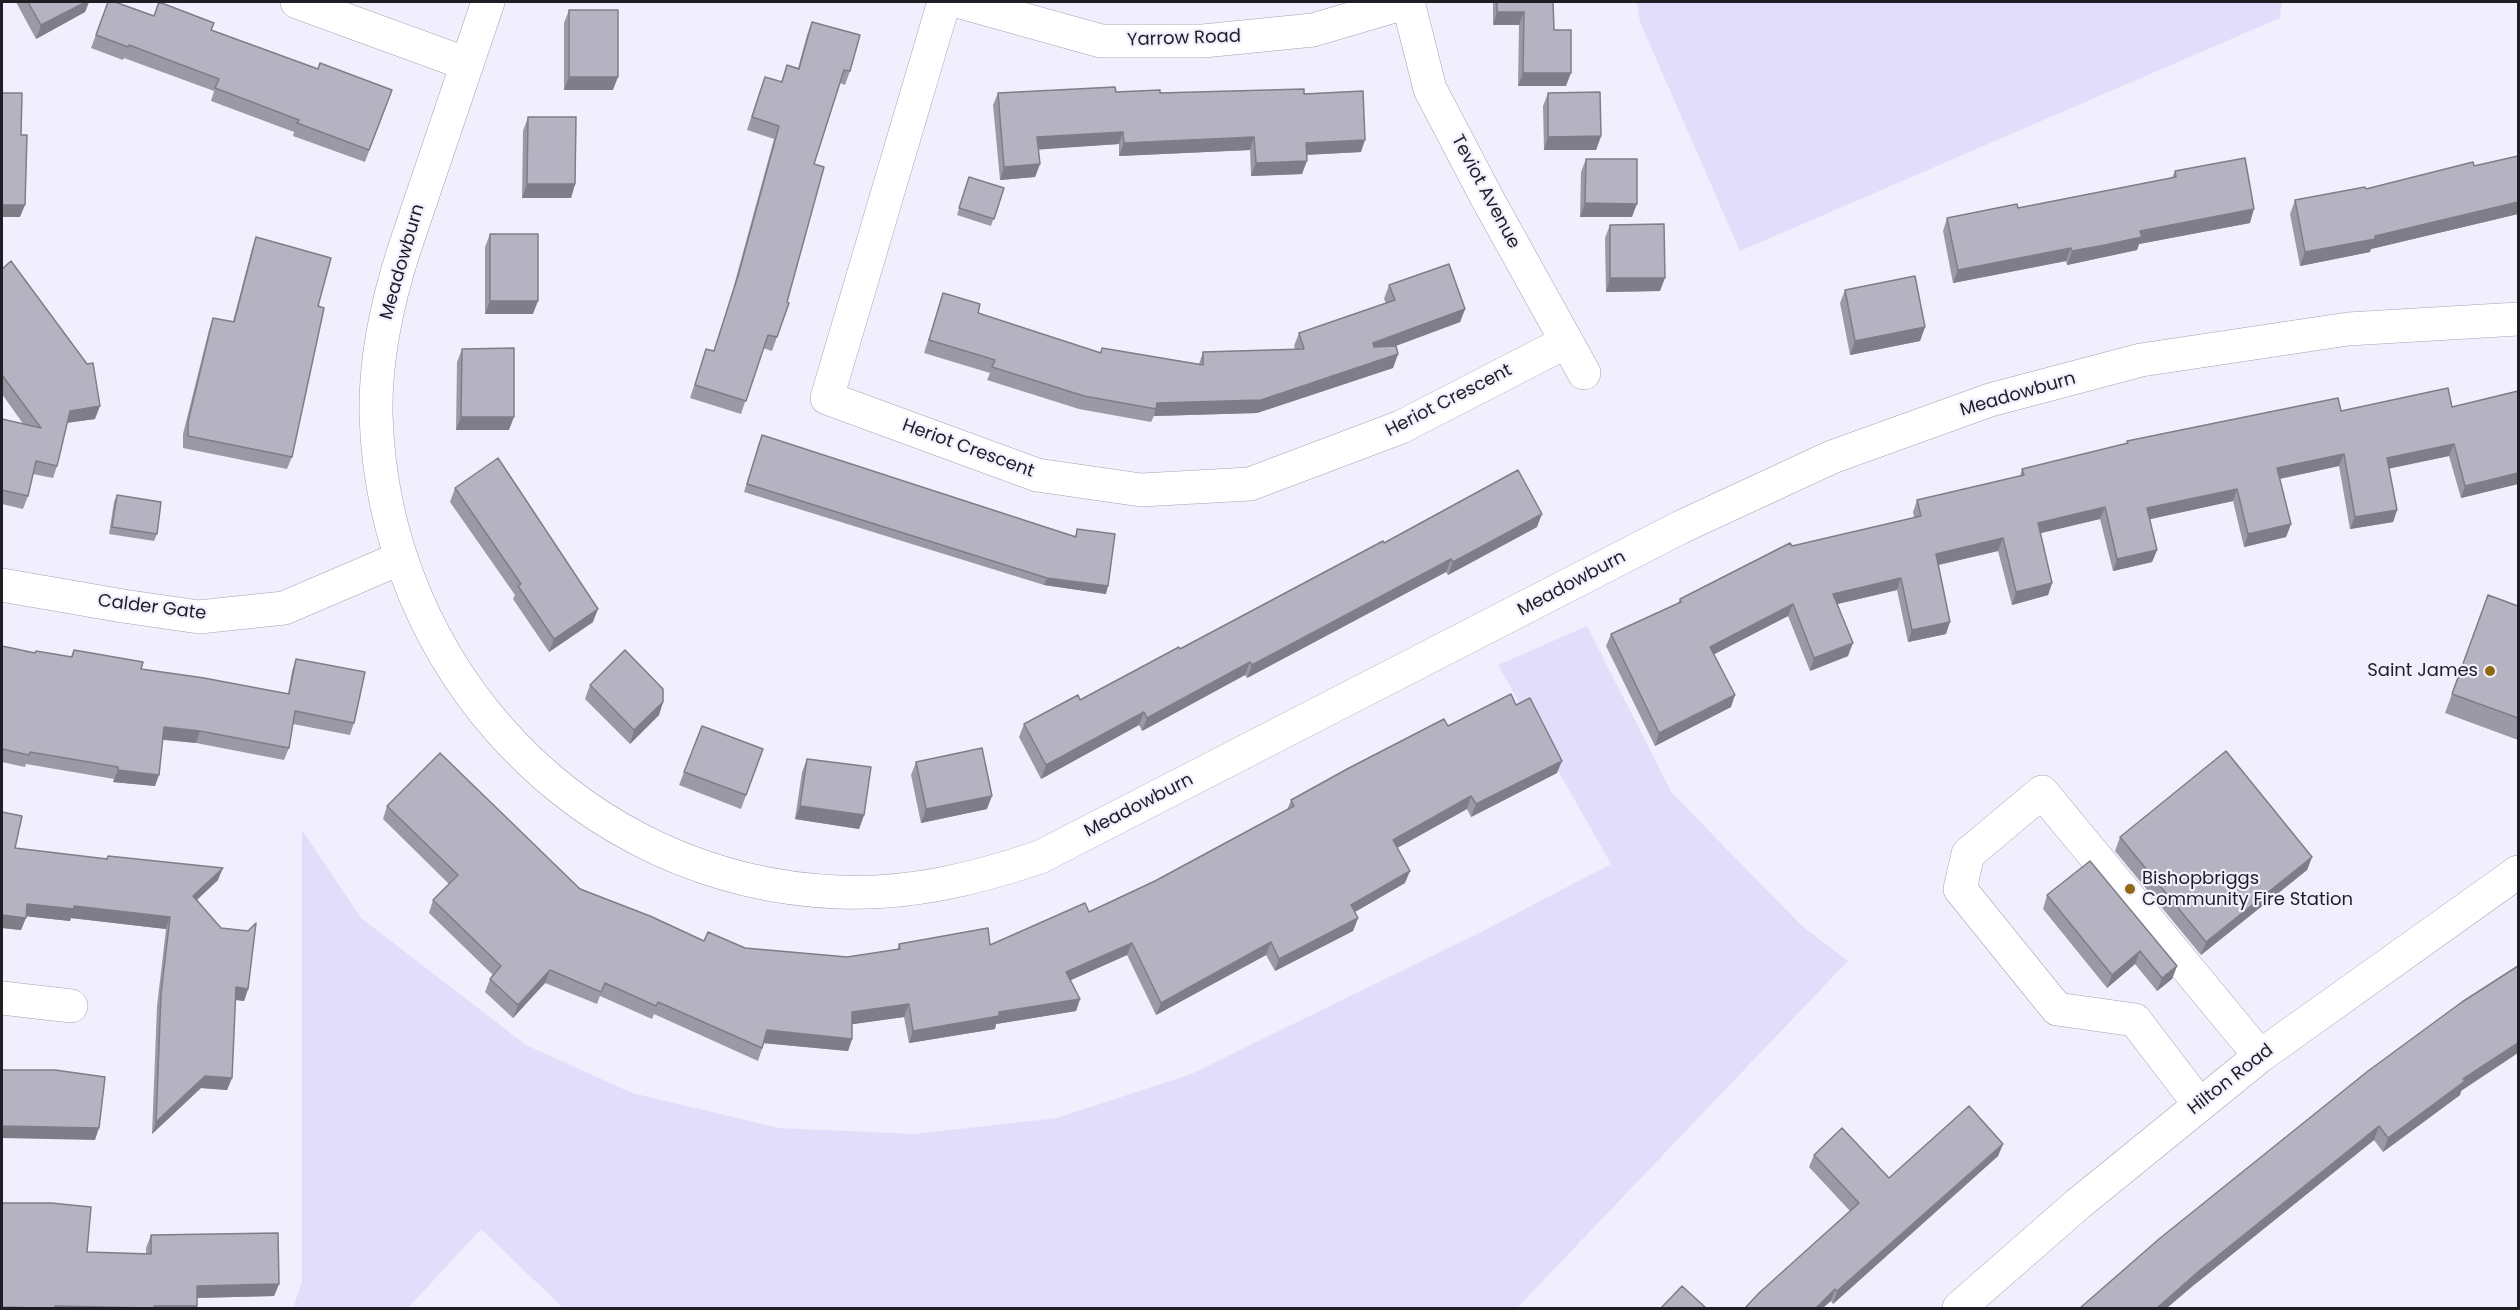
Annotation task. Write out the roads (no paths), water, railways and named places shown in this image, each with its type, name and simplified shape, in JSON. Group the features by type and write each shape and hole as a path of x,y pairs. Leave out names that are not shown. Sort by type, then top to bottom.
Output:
{"street":[{"path":"297,2 467,64"},
{"name":"Meadowburn","path":"488,2 391,290 383,330 376,412 379,462 387,511 401,558 420,609 440,647 475,701 549,780 592,812 649,844 688,861 738,877 788,887 818,890 890,891 941,885 991,873 1040,857 1681,527 1832,458 1990,400 2141,360 2348,329 2518,319"},
{"name":"Heriot Crescent","path":"944,2 827,398 1036,475 1141,490 1250,484 1401,427 1566,342"},
{"name":"Yarrow Road","path":"961,2 1101,41 1203,42 1313,30 1408,2"},
{"name":"Teviot Avenue","path":"1408,2 1430,89 1487,198 1584,373"},
{"name":"Calder Gate","path":"2,585 199,617 284,608 401,558"},
{"path":"2199,1104 2135,1020 2057,1009 1960,889 1968,854 2042,792 2260,1056"},
{"name":"Hilton Road","path":"1959,1308 2078,1204 2260,1056 2518,872"},
{"path":"2,998 71,1006"}],"place":[{"name":"Saint James","path":"2490,671"},
{"name":"Bishopbriggs Community Fire Station","path":"2130,889"}]}
